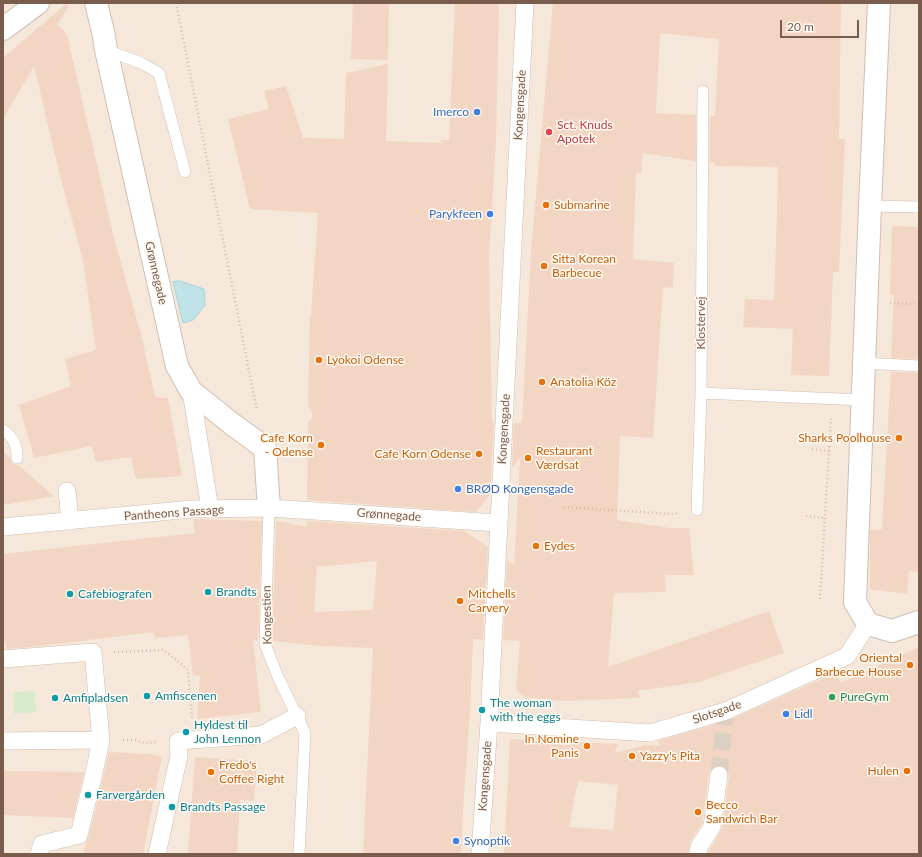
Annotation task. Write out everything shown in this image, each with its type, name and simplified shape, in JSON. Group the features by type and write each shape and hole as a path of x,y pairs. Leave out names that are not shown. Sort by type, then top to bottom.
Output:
{"street":[{"path":"3,29 38,3"},
{"name":"Grønnegade","path":"96,3 177,366 191,390 232,424 265,448"},
{"name":"Kongensgade","path":"480,854 525,3"},
{"path":"879,3 855,602 868,624 892,630 919,622"},
{"path":"191,390 210,509"},
{"path":"265,448 274,508"},
{"path":"67,491 70,521"},
{"name":"Grønnegade","path":"274,508 498,523"},
{"name":"Pantheons Passage","path":"3,527 192,509 274,508"},
{"name":"Slotsgade","path":"488,723 650,733 726,714 847,656 868,624"},
{"path":"3,659 93,652 101,740 78,835 42,844 39,854"},
{"path":"157,854 179,756 186,740 261,735 297,716"},
{"path":"3,741 101,740"},
{"path":"698,854 699,847 712,827 719,776"}],"lane":[{"path":"106,50 141,63 159,73 185,172"},
{"name":"Klostervej","path":"697,510 701,392 703,91"},
{"path":"870,206 919,207"},
{"path":"864,363 919,366"},
{"path":"701,392 862,400"},
{"path":"3,430 10,435 15,443 16,458"},
{"name":"Kongestien","path":"274,508 265,644 278,677 305,732 299,854"}],"path":[{"path":"176,3 265,448"},
{"path":"820,599 832,399"},
{"path":"812,450 829,451"},
{"path":"564,508 671,514 697,510"},
{"path":"806,516 825,518"},
{"path":"93,652 164,650 188,670 186,740"},
{"path":"136,740 145,743"}],"shaded area":[{"path":"3,3 919,3 919,854 3,854"}],"green space":[{"path":"35,691 36,712 14,714 13,692"}],"water":[{"path":"180,281 204,289 205,305 193,320 183,323 173,282"}],"building":[{"path":"353,3 389,3 388,60 351,59"},
{"path":"455,3 499,3 496,142 489,256 492,422 494,422 490,494 476,512 307,500 308,423 313,415 308,405 310,315 318,213 250,209 228,119 269,109 264,91 286,86 303,138 344,139 346,73 388,64 386,141 441,143 441,140 449,140"},
{"path":"553,3 841,3 839,139 845,139 839,272 833,272 829,376 791,375 793,329 743,327 745,299 774,300 778,167 715,166 715,163 710,162 710,116 715,116 719,39 660,33 656,113 696,115 696,161 643,153 641,174 636,173 633,259 674,263 673,288 663,287 653,438 620,436 617,520 670,528 689,528 694,575 665,575 666,592 614,593 608,667 769,611 784,653 699,682 638,691 640,698 561,701 525,697 516,691 520,641 503,640 507,560 514,565 520,458 512,468 514,423 522,423 531,252"},
{"path":"66,4 69,6 57,25 67,35 114,238 142,338 155,397 168,398 182,476 136,479 131,457 96,462 92,446 34,458 19,405 71,386 65,359 96,350 83,260 60,176 34,66 3,119 3,58"},
{"path":"892,226 919,227 919,359 892,358 891,356 894,295 890,294"},
{"path":"891,372 919,373 919,572 909,571 907,594 870,589 870,530 882,529"},
{"path":"3,452 10,458 13,464 18,465 54,496 3,505"},
{"path":"193,519 262,521 258,640 253,640 261,712 197,719 200,676 193,675 188,635 155,638 153,632 7,649 6,642 3,643 3,554 195,533"},
{"path":"276,521 307,527 307,521 464,531 488,547 483,640 473,639 461,854 363,854 373,648 320,646 272,641","holes":["377,561 373,610 314,612 317,567"]},
{"path":"919,647 919,854 708,854 722,829 729,776 725,767 720,765 715,766 709,773 702,823 690,842 688,854 504,854 510,739 619,744 614,753 645,745 660,745 658,741 730,720 835,673 841,683","holes":["578,781 618,785 613,830 569,827"]},
{"path":"109,752 149,754 162,757 143,854 83,854 89,837"},
{"path":"195,757 257,761 254,801 240,800 237,854 188,854"},
{"path":"3,771 84,772 73,818 3,815"}],"tunnel":[{"path":"719,775 725,718"}],"place":[{"name":"Imerco","path":"477,112"},
{"name":"Sct. Knuds Apotek","path":"549,132"},
{"name":"Submarine","path":"546,205"},
{"name":"Parykfeen","path":"490,214"},
{"name":"Sitta Korean Barbecue","path":"544,266"},
{"name":"Lyokoi Odense","path":"319,360"},
{"name":"Anatolia Köz","path":"542,382"},
{"name":"Sharks Poolhouse","path":"899,438"},
{"name":"Cafe Korn - Odense","path":"321,445"},
{"name":"Cafe Korn Odense","path":"479,454"},
{"name":"Restaurant Værdsat","path":"528,458"},
{"name":"BRØD Kongensgade","path":"458,489"},
{"name":"Eydes","path":"536,546"},
{"name":"Brandts","path":"208,592"},
{"name":"Cafebiografen","path":"70,594"},
{"name":"Mitchells Carvery","path":"460,601"},
{"name":"Oriental Barbecue House","path":"910,665"},
{"name":"Amfiscenen","path":"147,696"},
{"name":"PureGym","path":"832,697"},
{"name":"Amfipladsen","path":"55,698"},
{"name":"The woman with the eggs","path":"482,710"},
{"name":"Lidl","path":"786,714"},
{"name":"Hyldest til John Lennon","path":"186,732"},
{"name":"In Nomine Panis","path":"587,746"},
{"name":"Yazzy's Pita","path":"632,756"},
{"name":"Hulen","path":"907,771"},
{"name":"Fredo's Coffee Right","path":"211,772"},
{"name":"Farvergården","path":"88,795"},
{"name":"Brandts Passage","path":"172,807"},
{"name":"Becco Sandwich Bar","path":"698,812"},
{"name":"Synoptik","path":"456,841"}]}
